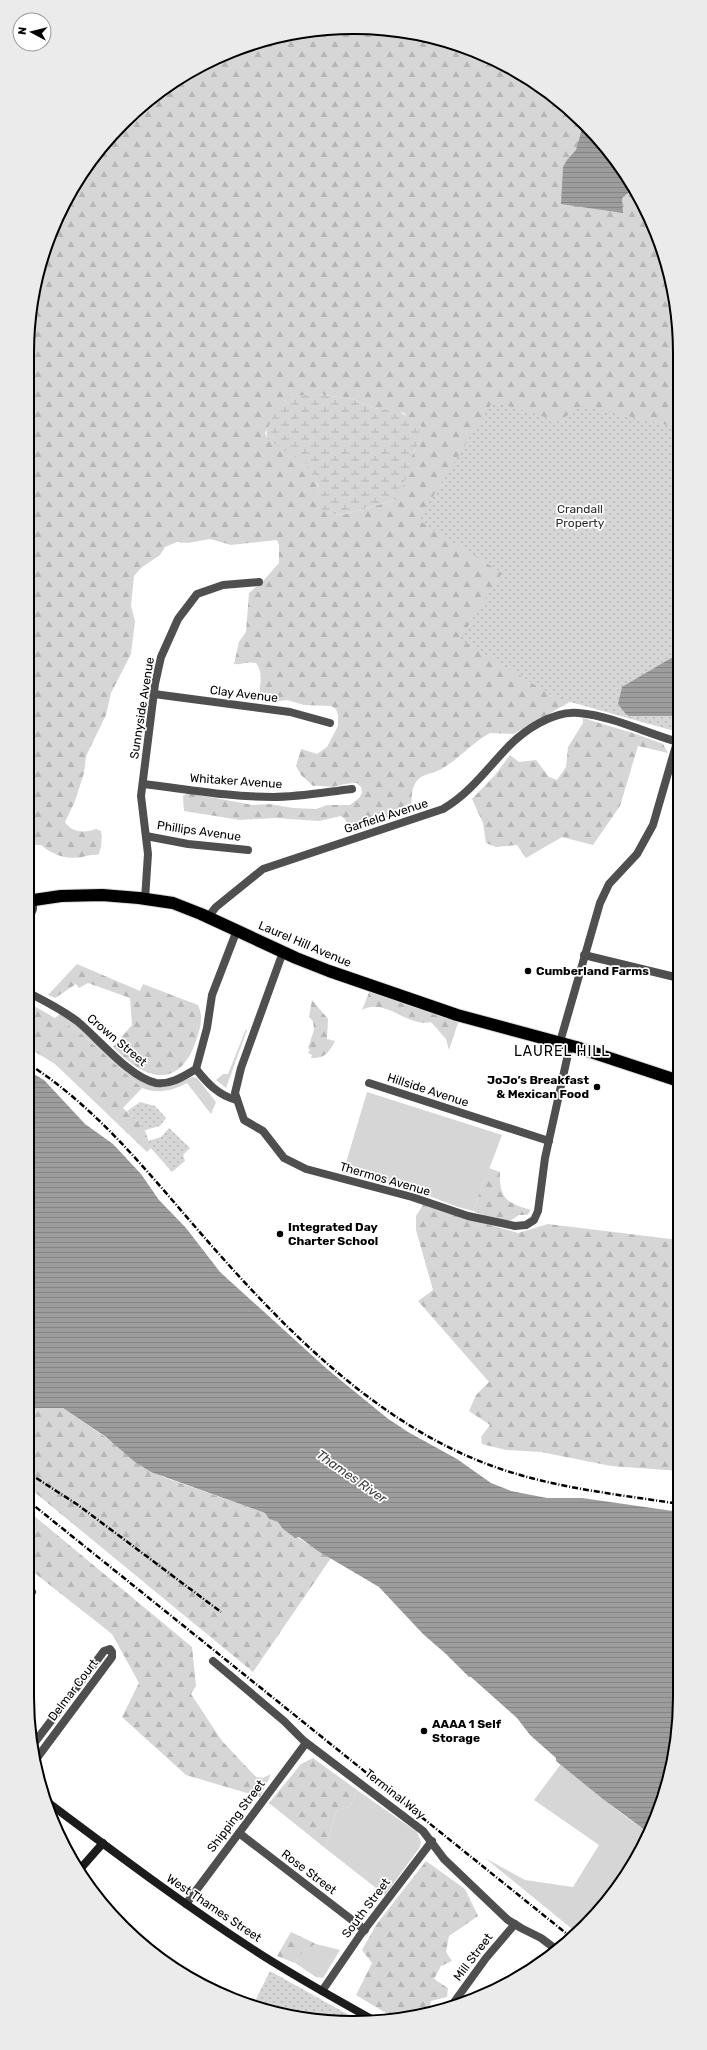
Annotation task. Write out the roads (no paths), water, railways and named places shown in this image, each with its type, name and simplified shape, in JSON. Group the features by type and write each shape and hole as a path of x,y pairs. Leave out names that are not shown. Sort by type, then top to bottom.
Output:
{"highway":[{"name":"Laurel Hill Avenue","path":"34,900 97,895 145,898 176,904 329,971 443,1010 565,1044 673,1079"}],"main road":[{"name":"West Thames Street","path":"54,1807 186,1904 322,1992 365,2015"},
{"path":"83,1866 103,1843"}],"street":[{"name":"Sunnyside Avenue","path":"145,898 148,854 141,801 142,784 158,666 163,651 178,619 195,597 204,590 223,585 260,582"},
{"name":"Clay Avenue","path":"154,694 290,712 330,723"},
{"name":"Garfield Avenue","path":"208,917 216,906 263,869 443,809 457,800 482,778 517,739 543,722 559,715 578,713 602,718 673,741"},
{"name":"Thermos Avenue","path":"283,952 236,1084 237,1100 244,1120 260,1128 281,1155 297,1165 412,1197 463,1214 515,1226 528,1224 536,1215 565,1044 584,954 597,911 606,889 615,876 637,854 653,825 673,756"},
{"name":"Whitaker Avenue","path":"142,784 225,794 266,796 293,796 352,789"},
{"name":"Phillips Avenue","path":"146,836 188,844 248,850"},
{"path":"237,930 212,996 207,1028 196,1069 217,1091 237,1100"},
{"path":"584,954 673,977"},
{"name":"Crown Street","path":"34,995 52,1003 71,1017 120,1061 150,1081 169,1082 196,1069"},
{"name":"Hillside Avenue","path":"369,1083 549,1141"},
{"name":"Delmar Court","path":"37,1739 104,1651 107,1649 111,1650 112,1657 39,1755"},
{"name":"Terminal Way","path":"213,1661 284,1721 306,1743 423,1831 444,1859 515,1924 541,1938 552,1946"},
{"name":"Shipping Street","path":"186,1904 306,1743"},
{"name":"Rose Street","path":"239,1833 364,1930"},
{"name":"South Street","path":"322,1992 364,1930 432,1841"},
{"name":"Mill Street","path":"456,1999 486,1958 515,1924"}],"water":[{"path":"581,130 607,159 629,192 622,198 623,213 561,204 563,167 576,150"},
{"path":"673,657 673,716 629,716 618,704 622,687"},
{"name":"Thames River","path":"34,1074 44,1080 85,1124 113,1144 141,1174 159,1200 186,1228 220,1272 327,1369 387,1418 408,1432 457,1459 491,1483 511,1491 547,1498 582,1498 673,1511 672,1717 667,1759 656,1799 644,1830 556,1761 556,1758 530,1735 517,1718 471,1677 469,1677 423,1634 379,1587 318,1551 299,1537 295,1538 282,1528 278,1522 269,1519 265,1513 151,1472 135,1462 106,1437 63,1408 34,1408"}],"railway":[{"path":"34,1068 77,1100 100,1121 143,1166 204,1237 269,1308 304,1343 340,1375 379,1405 419,1431 462,1454 507,1471 571,1487 673,1503"},
{"path":"34,1477 78,1505 221,1612"},
{"path":"34,1506 567,1934"}],"place":[{"name":"Cumberland Farms","path":"528,971"},
{"name":"JoJo’s Breakfast & Mexican Food","path":"597,1087"},
{"name":"Integrated Day Charter School","path":"280,1234"},
{"name":"AAAA 1 Self Storage","path":"424,1731"}],"district":[{"name":"LAUREL HILL","path":"562,1051"}],"park label":[{"name":"Crandall Property","path":"580,516"}]}
